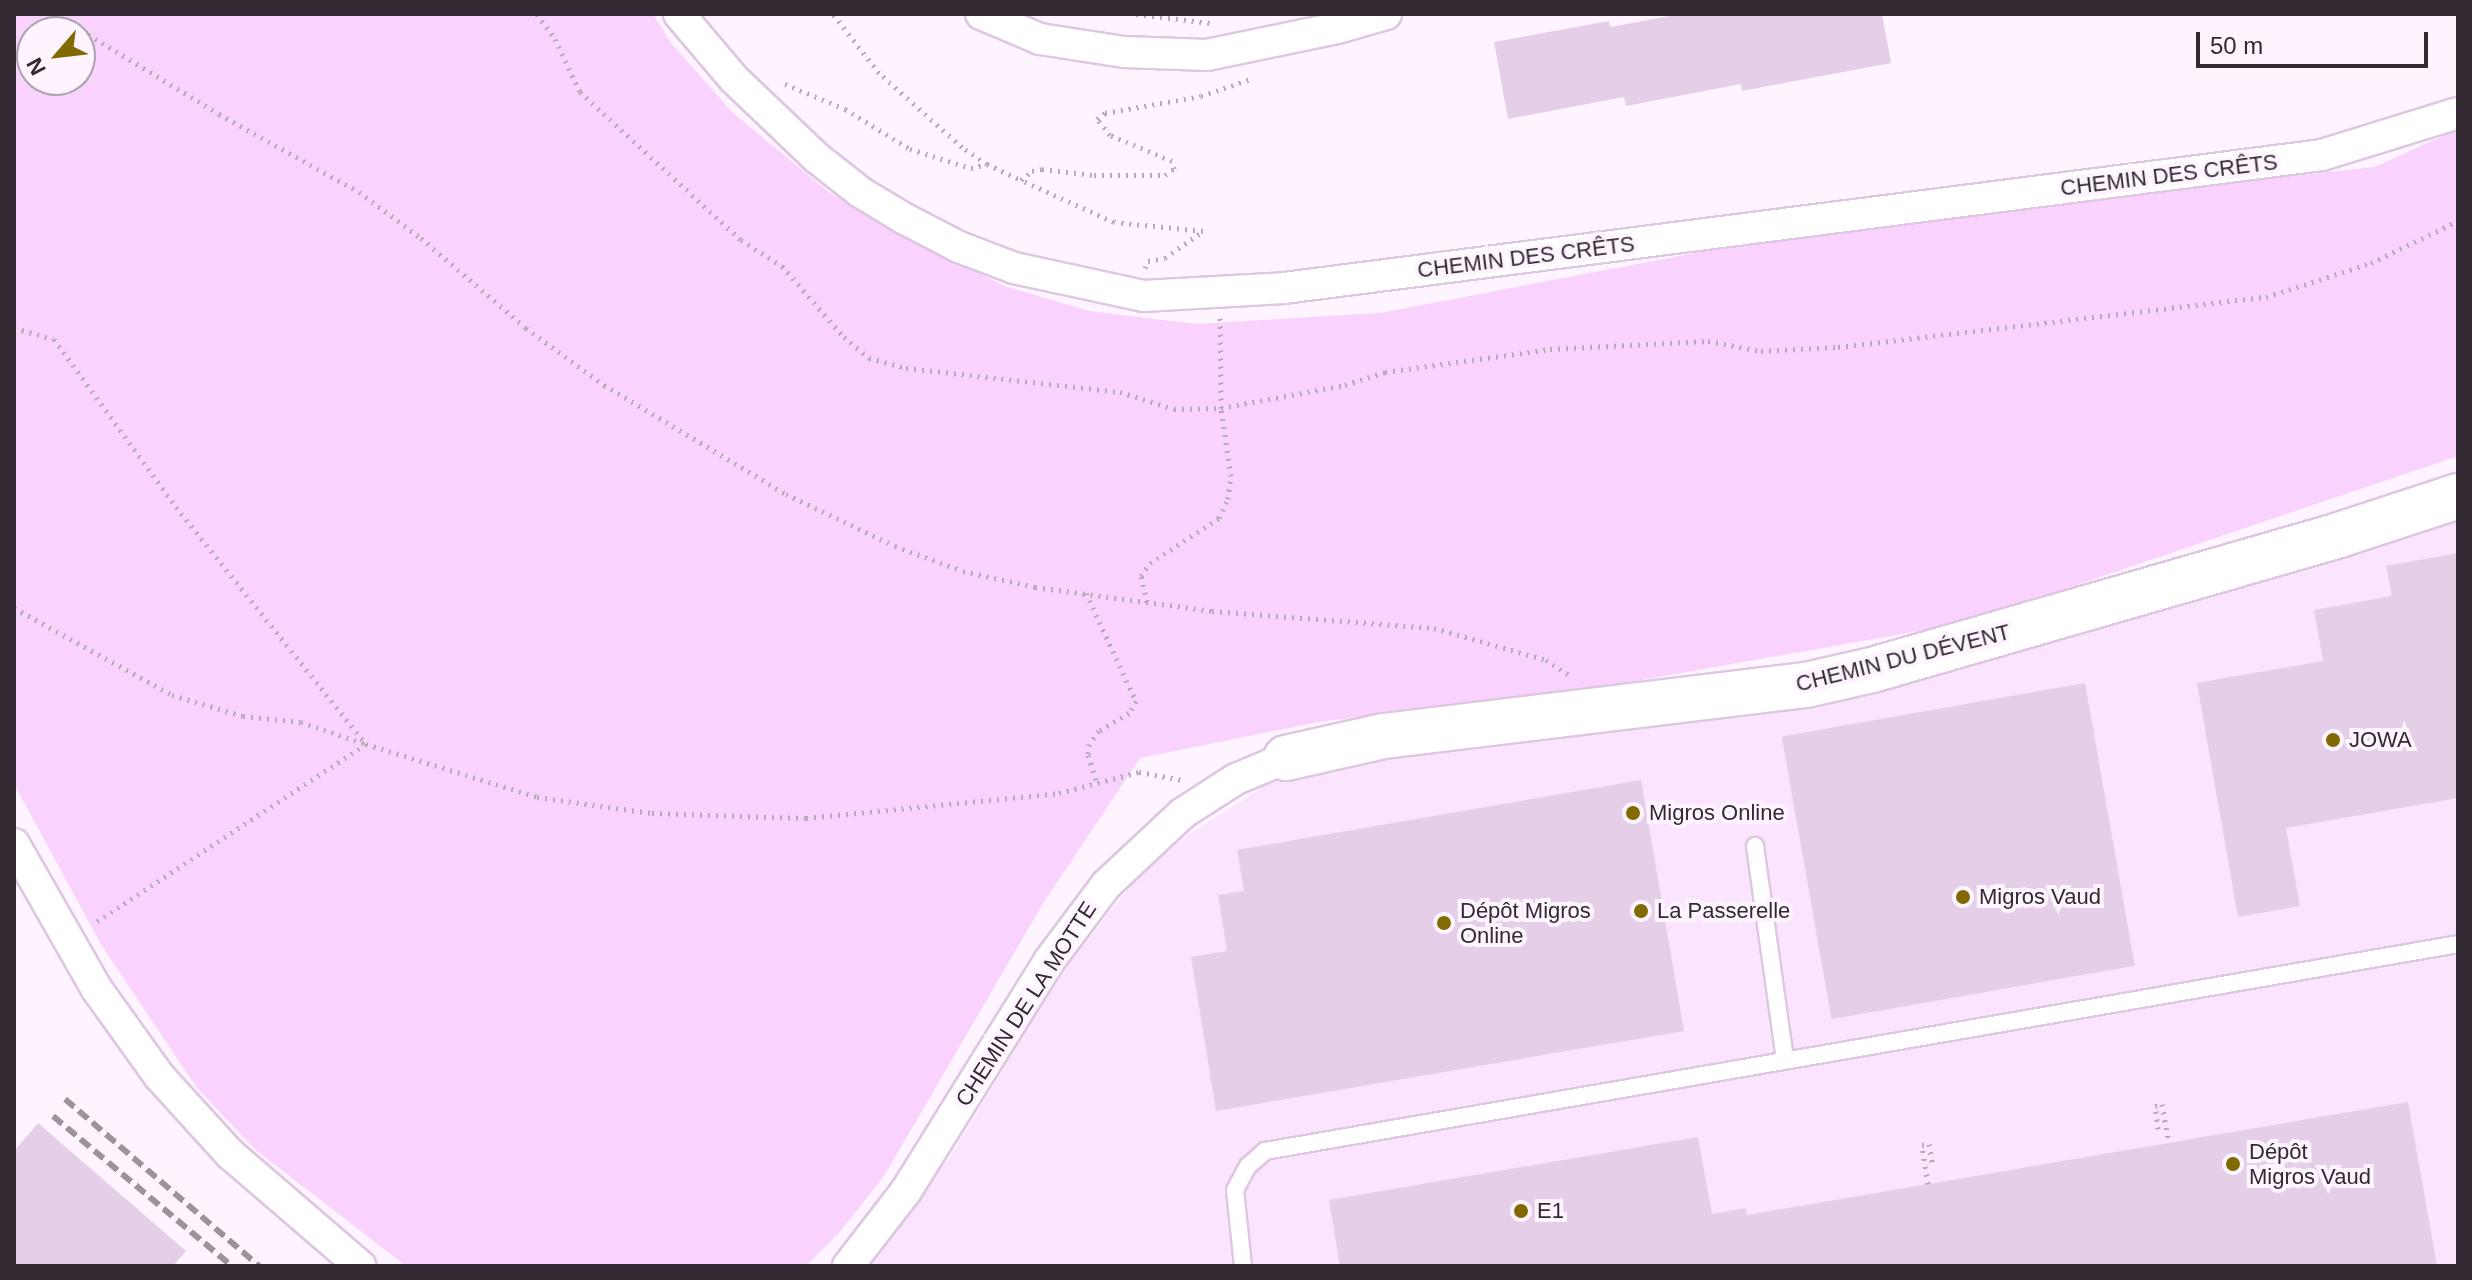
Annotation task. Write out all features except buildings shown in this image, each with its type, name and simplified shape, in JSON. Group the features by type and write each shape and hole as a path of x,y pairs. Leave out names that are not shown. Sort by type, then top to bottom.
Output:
{"street":[{"name":"CHEMIN DES CRÊTS","path":"679,14 734,79 817,158 860,192 959,247 1014,268 1143,296 1220,294 2322,155 2458,113"},
{"path":"981,14 1040,39 1124,52 1207,55 1337,28 1386,14"},
{"name":"CHEMIN DU DÉVENT","path":"1286,758 1384,736 1806,685 1872,670 2342,534 2458,496"},
{"name":"CHEMIN DE LA MOTTE","path":"848,1266 906,1191 1074,924 1127,862 1183,813 1218,790 1286,758"},
{"path":"14,844 67,941 126,1031 192,1114 278,1199 360,1266"}],"lane":[{"path":"1755,846 1785,1060"},
{"path":"1243,1266 1235,1190 1248,1166 1265,1151 2458,944"}],"path":[{"path":"54,14 219,114 359,192 421,238 526,328 604,385 786,494 895,546 963,571 1035,587 1212,611 1434,628 1546,660 1591,689 1606,709"},
{"path":"537,14 555,39 580,92 741,240 782,266 844,337 869,358 906,368 1120,392 1174,409 1221,408 1345,385 1385,372 1550,349 1708,341 1761,351 1838,347 2266,297 2371,263 2458,221"},
{"path":"833,14 879,73 962,147 987,164 1114,222 1203,231 1165,258 1148,261 1143,274 1143,296"},
{"path":"1021,180 1032,171 1042,169 1094,175 1165,175 1174,169 1172,161 1110,135 1097,119 1105,113 1201,96 1259,76"},
{"path":"776,79 845,109 910,149 971,168 987,164"},
{"path":"1147,602 1141,576 1150,563 1219,518 1228,499 1231,476 1221,408 1220,294"},
{"path":"14,328 54,339 176,507 366,744"},
{"path":"1086,593 1136,701 1129,713 1099,731 1089,744 1088,755 1097,782"},
{"path":"14,608 172,695 243,716 301,722 537,797 652,813 806,818 1059,793 1097,782 1154,772 1218,790"},
{"path":"67,941 366,744"},
{"path":"2158,1129 2155,1106 2162,1104 2169,1143"},
{"path":"1928,1184 1922,1145 1929,1144 1933,1166"}],"shaded area":[{"path":"14,14 653,14 671,43 733,113 830,193 1004,286 1089,311 1196,324 1380,313 1837,226 2375,167 2458,129 2458,456 1964,623 1591,689 1318,722 1140,758 1042,905 884,1176 839,1233 806,1266 406,1266 257,1151 197,1088 102,946 14,784"},
{"path":"2458,514 2458,1266 869,1266 952,1154 1065,968 1137,878 1191,833 1266,785 1326,764 1808,701 1995,660"}],"railway":[{"path":"65,1099 259,1266"},
{"path":"53,1116 232,1266"}],"place":[{"name":"JOWA","path":"2333,740"},
{"name":"Migros Online","path":"1633,813"},
{"name":"Migros Vaud","path":"1963,897"},
{"name":"La Passerelle","path":"1641,911"},
{"name":"Dépôt Migros Online","path":"1444,923"},
{"name":"Dépôt Migros Vaud","path":"2233,1164"},
{"name":"E1","path":"1521,1211"}]}
